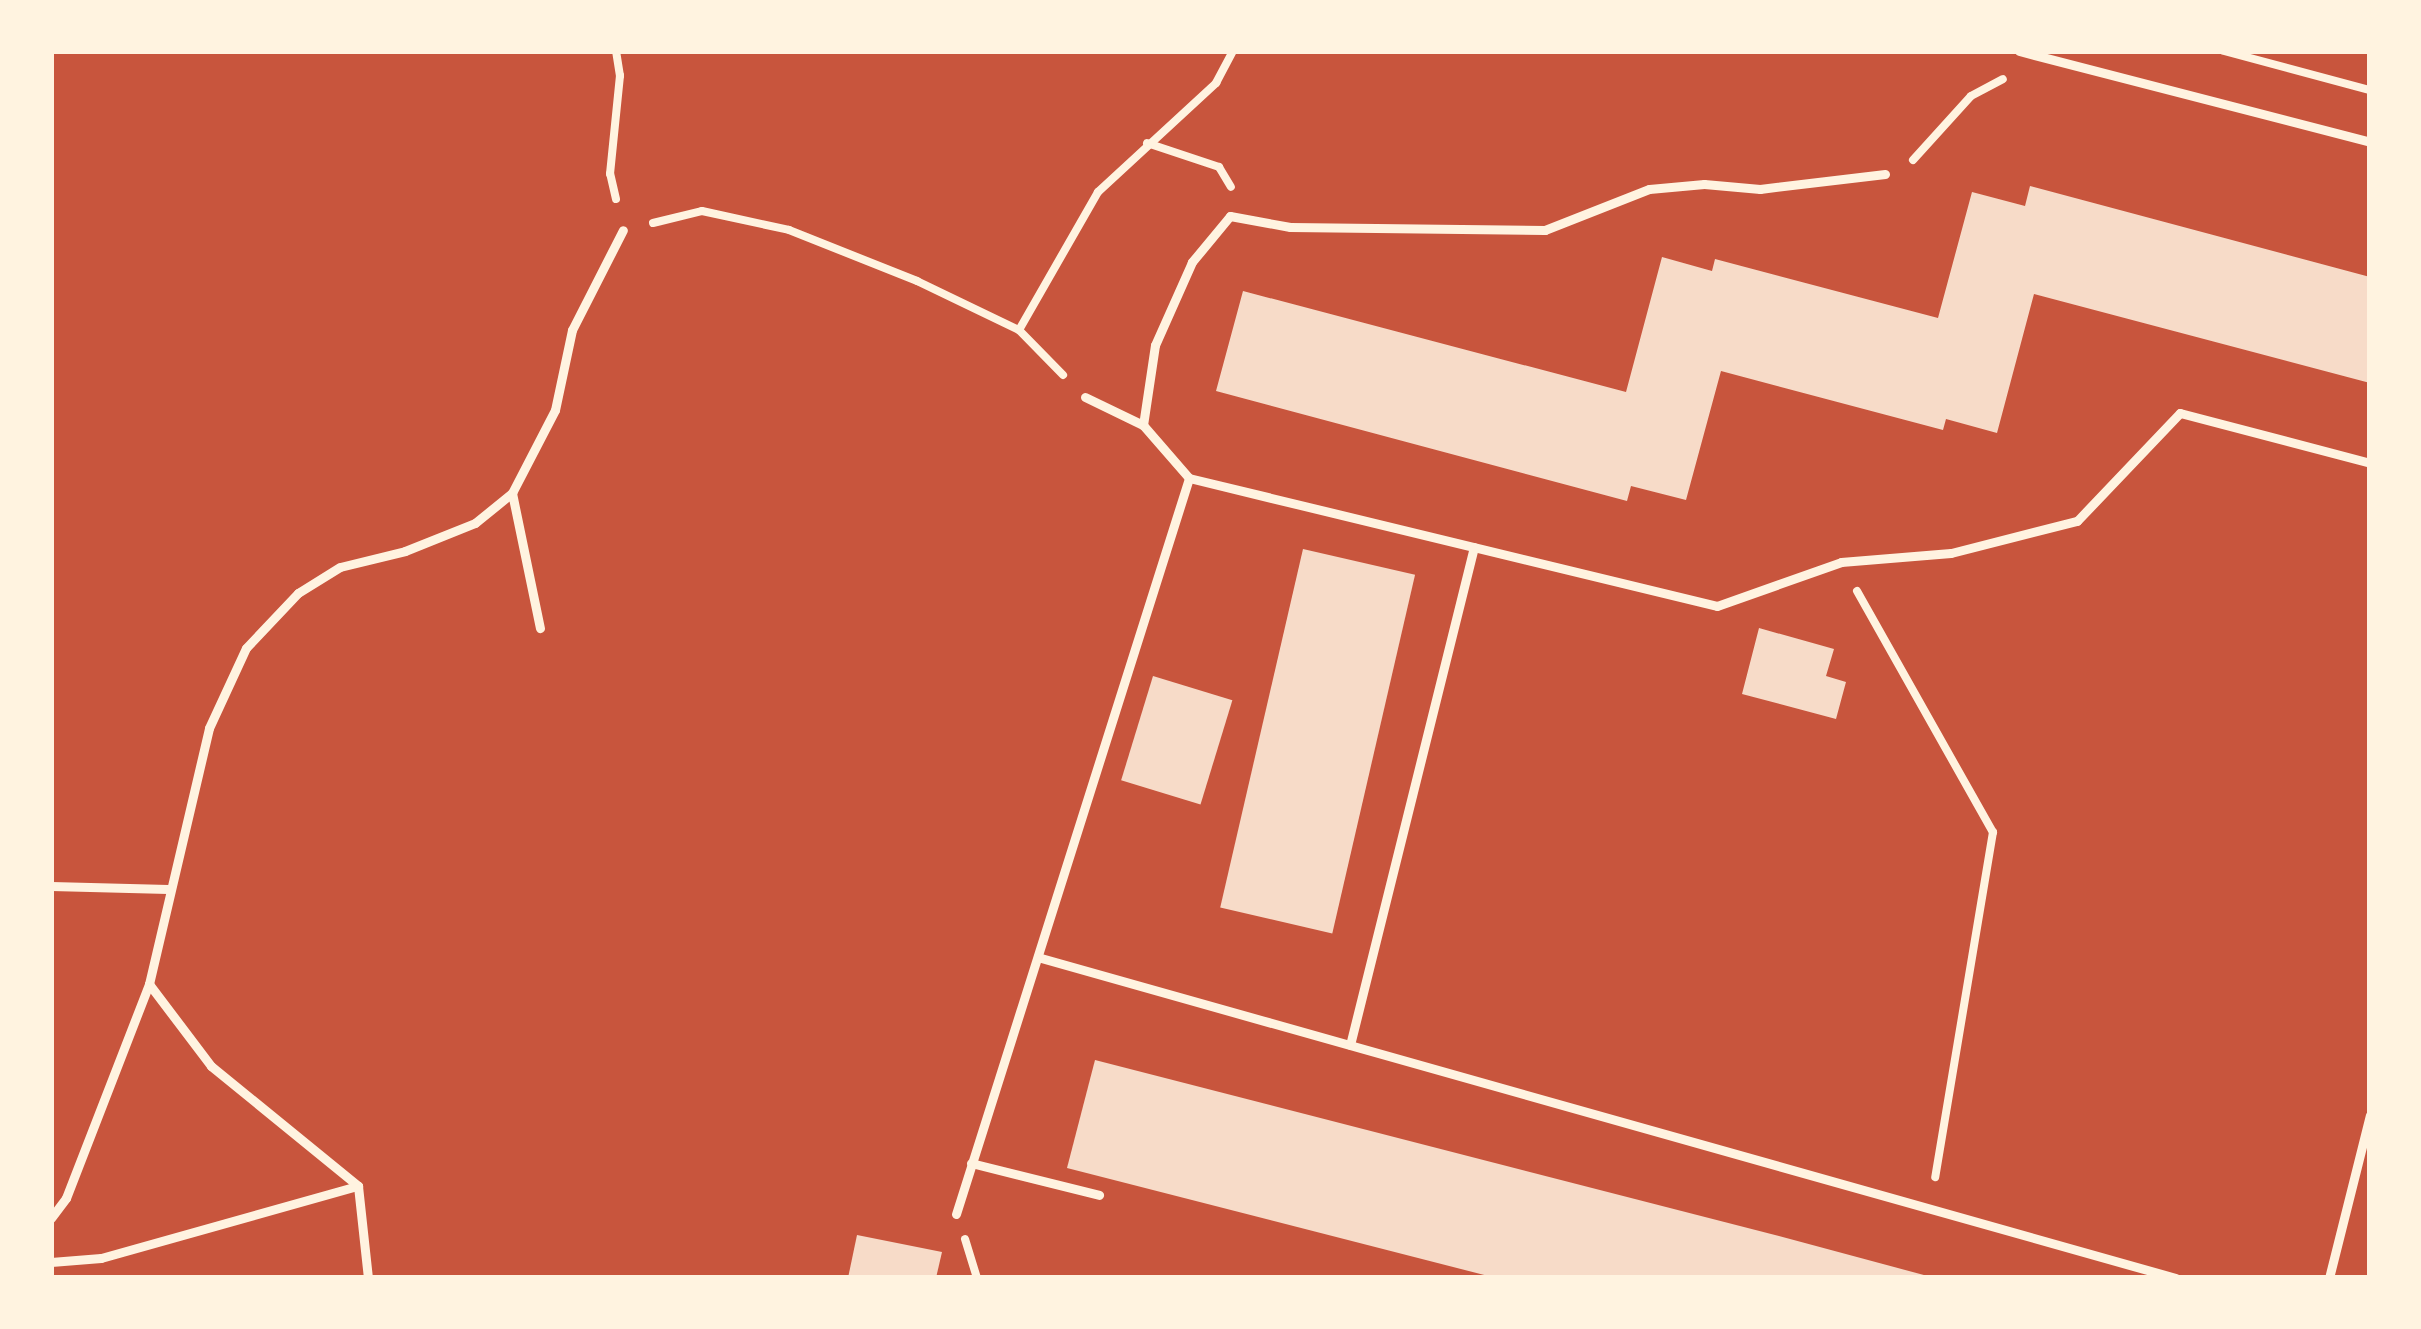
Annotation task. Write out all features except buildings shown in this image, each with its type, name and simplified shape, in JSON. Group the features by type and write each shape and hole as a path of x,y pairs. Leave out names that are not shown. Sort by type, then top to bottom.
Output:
{"lane":[{"path":"2019,51 2370,142"},
{"path":"1143,425 1155,345 1192,262 1230,216 1290,227 1545,230 1649,189 1704,184 1760,189 1885,174"},
{"path":"51,1218 66,1198 149,984 209,728 246,648 298,593 340,568 476,523 512,494 555,410 572,331 623,230"},
{"path":"1085,397 1143,425 1189,478 1718,606 1841,562 1952,553 2077,520 2180,413 2370,463"},
{"path":"956,1214 1041,958 1189,478"},
{"path":"512,494 540,628"},
{"path":"1350,1045 1474,547"},
{"path":"51,886 168,889"},
{"path":"1041,958 2176,1278"},
{"path":"149,984 211,1066 358,1186 368,1278"},
{"path":"2329,1278 2370,1115"},
{"path":"971,1163 1099,1195"},
{"path":"51,1262 101,1258 358,1186"}],"path":[{"path":"616,51 620,76 610,174 623,230 702,212 789,230 917,281 1018,329 1085,397"},
{"path":"1018,329 1098,192 1146,142 1216,83 1233,51"},
{"path":"2224,51 2370,90"},
{"path":"1885,174 1912,160 1971,96 2039,53"},
{"path":"1146,142 1219,167 1231,183 1230,216"},
{"path":"1841,562 1994,832 1929,1208"}]}
